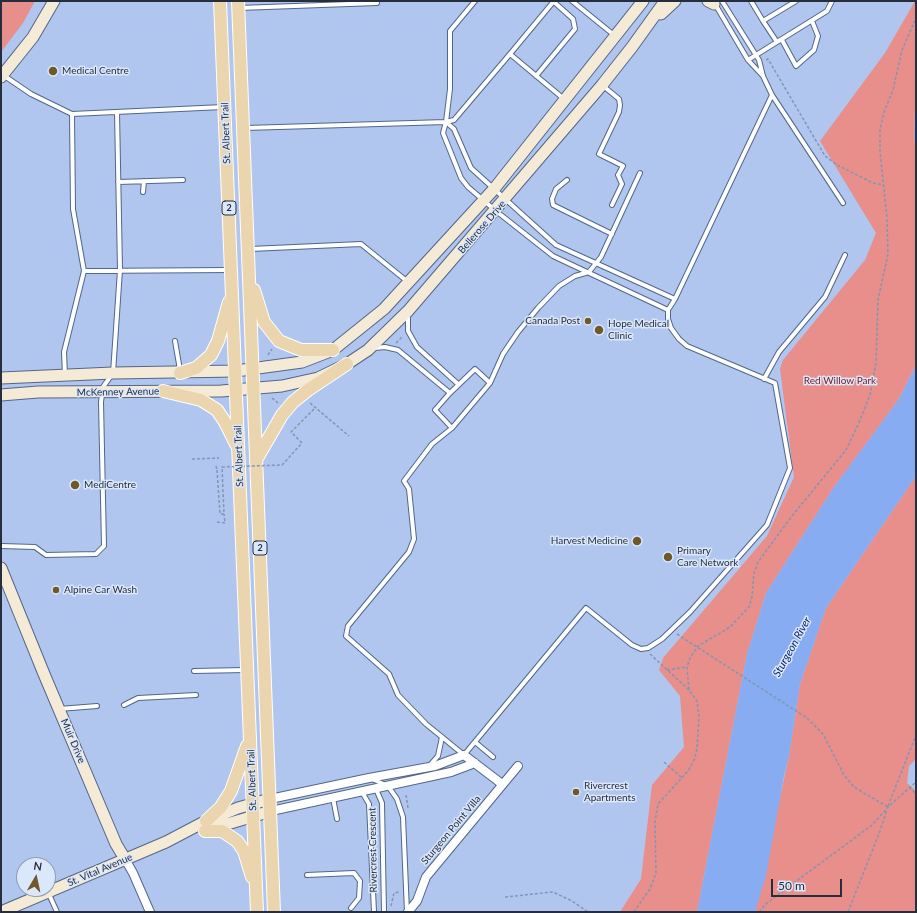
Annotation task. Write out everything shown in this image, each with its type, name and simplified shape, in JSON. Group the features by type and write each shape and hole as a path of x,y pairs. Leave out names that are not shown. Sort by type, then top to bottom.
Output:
{"main road":[{"path":"2,76 33,37 54,1"},
{"name":"St. Albert Trail","path":"220,1 257,912"},
{"name":"Bellerose Drive","path":"236,371 302,362 333,350 384,309 494,189 566,101 643,1"},
{"name":"Bellerose Drive","path":"253,388 282,386 318,378 347,364 368,350 408,311 506,200 602,85 648,26 665,1"},
{"path":"648,26 675,1"},
{"name":"St. Albert Trail","path":"238,4 274,912"},
{"path":"249,276 264,322 279,341 301,350 333,350"},
{"path":"180,372 196,368 211,355 218,341 232,293"},
{"path":"256,460 282,415 293,402 347,364"},
{"name":"McKenney Avenue","path":"1,378 113,373 236,371"},
{"name":"McKenney Avenue","path":"1,396 38,392 236,390 253,388"},
{"path":"163,391 201,400 217,410 239,449"},
{"name":"Muir Drive","path":"1,568 116,844 125,859"},
{"path":"250,735 231,792 205,826 222,831 237,841 244,851 256,888"},
{"name":"St. Vital Avenue","path":"56,889 205,826 253,809 270,805"},
{"name":"St. Vital Avenue","path":"1,912 36,897"}],"street":[{"path":"270,805 369,778 429,767 464,755 502,784"},
{"path":"270,805 333,798 451,772 475,763"},
{"name":"Sturgeon Point Villa","path":"407,912 417,901 426,877 518,766"},
{"name":"Rivercrest Crescent","path":"369,778 376,788"},
{"name":"Muir Drive","path":"125,859 133,873 150,912"}],"lane":[{"path":"238,4 377,3 377,1"},
{"path":"475,1 450,31 450,89 446,122 443,133 461,178 496,211 553,256 668,310"},
{"path":"572,1 616,37"},
{"path":"751,1 777,42"},
{"path":"763,20 796,1"},
{"path":"748,60 827,11 832,1"},
{"path":"243,128 446,122 454,120 554,2 574,19 575,28 536,76"},
{"path":"714,2 756,55 763,76 772,95 843,203"},
{"path":"714,2 748,60 763,76"},
{"path":"782,40 796,66 814,50 818,36 812,21"},
{"path":"510,54 566,101"},
{"path":"2,76 31,94 72,114 225,107"},
{"path":"602,85 619,99 620,105 619,112 599,154 623,166 618,175 622,184 612,205"},
{"path":"640,173 601,257 589,272 575,276 559,286 538,308 507,348 490,383 452,428 432,444 404,481 409,489 414,539 409,552 348,626 346,636 389,674 398,695 442,737 464,755 586,608 632,645 641,649 648,648 662,639 672,629 767,525 790,468 775,383 687,346 671,328 668,310 675,299 772,95"},
{"path":"1,546 36,547 46,555 96,554 104,546 102,392 106,382 113,373 120,270 118,112"},
{"path":"65,375 64,352 84,270 73,209 72,114"},
{"path":"446,122 454,129 471,168 556,245 675,299"},
{"path":"118,182 183,180"},
{"path":"567,180 556,189 552,198 553,205 612,234"},
{"path":"144,181 144,192"},
{"path":"248,249 361,244 409,282"},
{"path":"764,379 779,352 825,297 845,255"},
{"path":"84,270 231,270"},
{"path":"408,311 410,337 417,347 458,384"},
{"path":"175,341 180,372"},
{"path":"368,350 384,347 398,350 450,393"},
{"path":"452,428 435,410 458,384 475,369 490,383"},
{"path":"194,671 248,670"},
{"path":"124,705 138,698 196,695"},
{"path":"59,709 97,706"},
{"path":"429,767 438,756 442,737"},
{"path":"475,742 493,757"},
{"path":"369,778 388,786 397,799 403,817 407,912"},
{"name":"Rivercrest Crescent","path":"376,788 382,802 384,912"},
{"name":"Rivercrest Crescent","path":"362,792 370,804 374,912"},
{"path":"333,798 337,819"},
{"path":"307,875 354,873 360,881 359,898 351,908"},
{"path":"50,897 57,912"}],"path":[{"path":"764,61 768,59 825,156 837,165 872,183 883,184"},
{"path":"396,343 402,337"},
{"path":"268,356 274,345"},
{"path":"269,395 281,405"},
{"path":"308,402 349,436"},
{"path":"217,522 225,523 222,467 282,465 302,443 291,432 315,408"},
{"path":"192,459 219,458"},
{"path":"216,466 220,514 224,514"},
{"path":"672,629 807,718 823,734 844,775 854,787 888,807"},
{"path":"644,648 689,690"},
{"path":"667,670 687,667"},
{"path":"848,912 916,735"},
{"path":"664,762 682,778"},
{"path":"759,912 767,903 872,825 909,786 916,782"},
{"path":"909,786 916,794"},
{"path":"505,897 553,892 559,893 588,912"}],"green space":[{"path":"1,1 35,1 23,23 1,52"},
{"name":"Red Willow Park","path":"915,1 916,85 914,136 916,146 916,365 899,399 834,487 766,593 747,654 697,912 620,912 641,879 652,785 684,747 680,696 659,670 663,658 767,536 794,477 780,369 783,360 865,260 876,233 820,141 885,53"},
{"path":"916,476 916,759 909,766 907,783 916,791 916,912 755,912 789,756 800,684 826,608"}],"water":[{"path":"916,85 916,146 914,136"},
{"name":"Sturgeon River","path":"916,365 916,476 826,608 800,684 789,756 766,876 755,912 697,912 747,654 766,593 834,487 899,399"}],"place":[{"name":"Medical Centre","path":"53,71"},
{"name":"Canada Post","path":"588,321"},
{"name":"Hope Medical Clinic","path":"599,330"},
{"name":"MediCentre","path":"75,485"},
{"name":"Harvest Medicine","path":"637,541"},
{"name":"Primary Care Network","path":"668,557"},
{"name":"Alpine Car Wash","path":"56,590"},
{"name":"Rivercrest Apartments","path":"576,792"}]}
